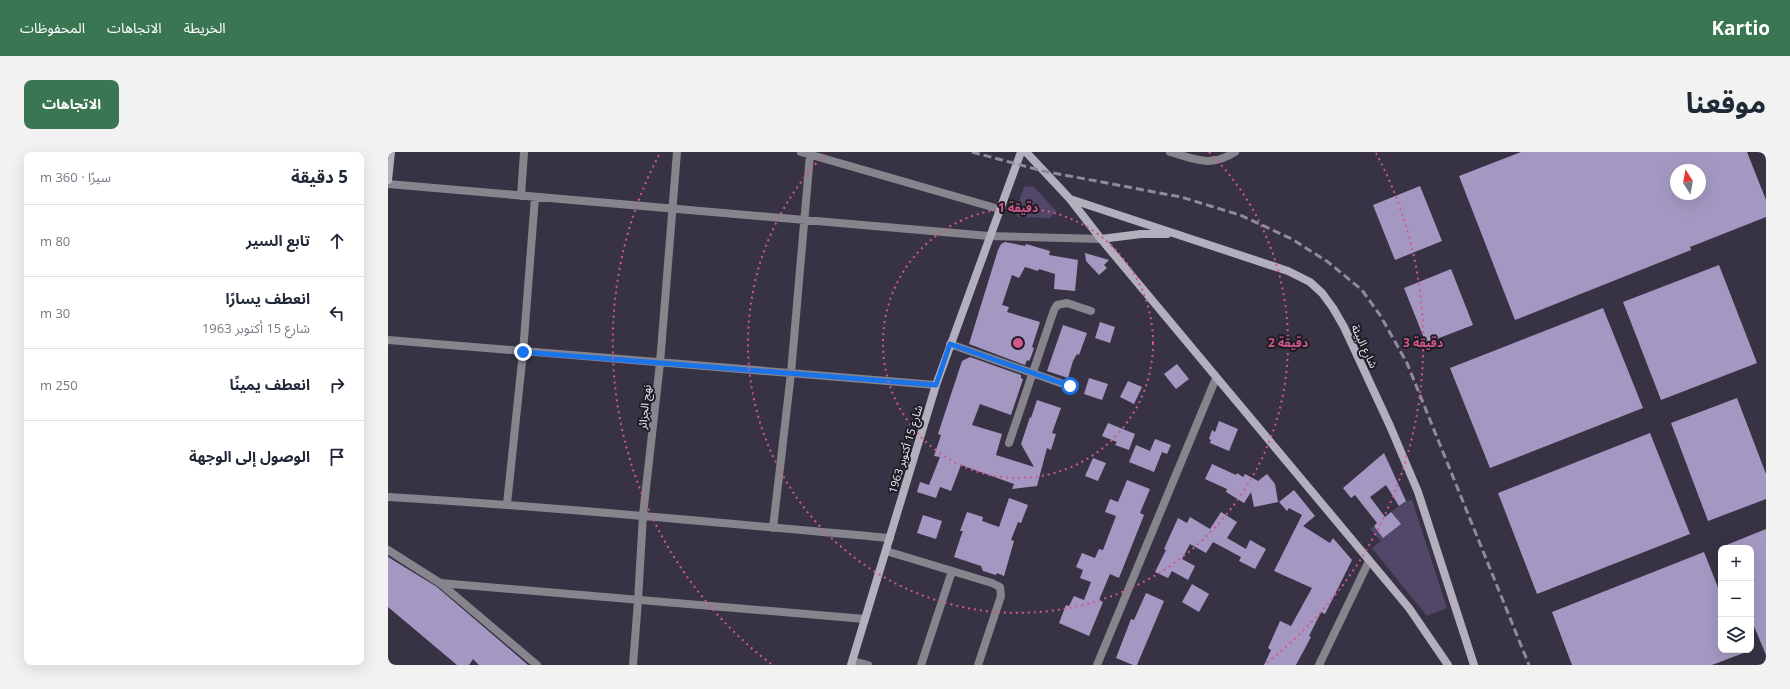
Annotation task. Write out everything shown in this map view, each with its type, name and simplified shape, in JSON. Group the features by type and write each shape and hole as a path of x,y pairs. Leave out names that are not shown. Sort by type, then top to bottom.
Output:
{"main road":[{"path":"388,180 391,152"},
{"name":"شارع 15 أكتوبر 1963","path":"852,663 936,385 1020,152"},
{"name":"شارع البيئة","path":"1026,152 1070,199 1101,239 1216,378 1370,561 1424,629 1448,665"},
{"name":"شارع البيئة","path":"1070,199 1288,271 1310,282 1322,294 1333,308 1344,327 1390,426 1418,492 1474,665"},
{"path":"1101,239 1141,234 1174,234"}],"street":[{"path":"521,196 524,152"},
{"name":"نهج الجزائر","path":"633,665 643,515 660,363 677,152"},
{"path":"801,152 999,209"},
{"path":"1170,152 1202,161 1213,162 1226,158 1235,152"},
{"path":"773,528 791,373 810,155"},
{"path":"388,184 989,236 1101,239"},
{"path":"507,504 523,352 535,197"},
{"path":"1009,443 1057,305 1067,303 1091,311"},
{"path":"388,340 936,385"},
{"path":"950,344 1070,386"},
{"path":"1097,665 1216,378"},
{"path":"388,497 507,504 643,515 890,538"},
{"path":"388,550 440,583 537,665"},
{"path":"886,551 997,585 1001,590 1001,596 978,665"},
{"path":"1319,665 1370,561"},
{"path":"921,665 952,571"},
{"path":"440,583 638,601 865,619"},
{"path":"852,663 868,665"}],"shaded area":[{"path":"1033,186 1056,211 1050,218 1018,217 1015,212 1024,187"},
{"path":"1412,500 1447,608 1427,616 1372,548 1381,541 1370,529 1374,526 1383,538 1400,524 1391,512 1406,501"}],"building":[{"path":"1521,152 1747,152 1766,200 1766,217 1690,247 1691,250 1515,320 1459,176"},
{"path":"1420,186 1442,241 1395,260 1373,205"},
{"path":"1005,242 1025,246 1026,244 1050,251 1049,255 1078,260 1075,291 1054,289 1055,274 1039,269 1038,271 1025,267 1019,278 1012,275 1002,305 1009,307 1007,312 1040,322 1032,347 1034,348 1031,357 1029,361 1027,360 1025,365 969,344 998,250 1001,244"},
{"path":"1085,253 1109,260 1104,265 1107,268 1099,275 1086,261"},
{"path":"1719,265 1757,363 1661,400 1623,302"},
{"path":"1451,269 1473,325 1426,343 1404,288"},
{"path":"1603,308 1643,408 1490,468 1450,368"},
{"path":"1100,322 1115,327 1110,343 1095,338"},
{"path":"1063,325 1087,333 1079,355 1077,354 1073,361 1068,378 1047,371"},
{"path":"970,357 1021,375 1021,378 1023,379 1011,415 980,404 972,425 1002,434 996,455 1034,467 1021,444 1037,400 1061,408 1052,433 1056,434 1051,450 1047,448 1037,486 1012,489 1014,484 961,465 951,491 940,487 936,498 917,492 920,482 929,485 940,457 934,456 941,435 938,434 962,361"},
{"path":"1177,364 1189,379 1176,389 1164,374"},
{"path":"1089,378 1108,384 1102,400 1084,394"},
{"path":"1128,381 1142,387 1134,404 1120,397"},
{"path":"1737,398 1766,474 1766,499 1708,521 1671,423"},
{"path":"1219,421 1238,429 1229,451 1210,443 1211,440 1209,439 1212,430 1215,432"},
{"path":"1108,423 1135,434 1129,450 1115,445 1117,442 1102,436"},
{"path":"1650,433 1690,534 1537,594 1498,493"},
{"path":"1155,439 1171,445 1167,454 1162,452 1154,472 1129,462 1136,445 1150,451"},
{"path":"1384,453 1406,501 1399,506 1386,485 1370,497 1385,517 1391,512 1401,524 1383,538 1374,526 1377,523 1355,495 1351,498 1343,488"},
{"path":"1093,458 1106,463 1098,481 1085,476"},
{"path":"1212,464 1236,475 1237,473 1243,477 1245,474 1258,481 1267,474 1275,484 1278,502 1254,507 1251,492 1244,503 1226,492 1227,489 1205,479"},
{"path":"1127,480 1150,489 1140,513 1144,515 1119,578 1110,574 1099,600 1103,602 1089,636 1059,623 1066,605 1069,606 1074,596 1084,600 1091,582 1080,578 1083,570 1076,567 1082,553 1095,558 1099,549 1103,550 1116,516 1105,512 1110,499 1118,502"},
{"path":"1294,490 1315,516 1303,526 1330,543 1333,538 1352,560 1325,614 1321,612 1309,636 1311,637 1296,665 1264,665 1271,650 1268,648 1280,621 1291,626 1312,588 1274,571 1302,515 1289,508 1287,511 1279,502"},
{"path":"1009,498 1028,505 1021,523 1018,522 1011,540 1014,541 1004,576 997,573 996,575 983,571 981,566 954,557 963,531 960,531 967,512 983,517 982,521 999,527"},
{"path":"1221,512 1237,522 1227,538 1246,549 1250,540 1266,549 1255,569 1239,561 1241,557 1213,542 1206,553 1190,544 1182,559 1195,566 1188,580 1172,571 1168,578 1155,572 1166,550 1164,549 1178,518 1187,523 1190,517 1210,529"},
{"path":"923,515 942,521 936,539 917,533"},
{"path":"1766,529 1766,655 1754,626 1754,545 1726,545"},
{"path":"1704,552 1718,587 1718,653 1744,653 1712,665 1572,665 1552,612"},
{"path":"388,557 437,587 528,665 479,665 473,659 469,665 457,665 388,607"},
{"path":"1192,584 1209,594 1199,612 1182,602"},
{"path":"1146,593 1164,601 1137,665 1133,665 1116,658 1131,619 1134,620"}],"railway":[{"path":"972,152 1043,171 1181,197 1240,215 1292,239 1328,262 1362,290 1380,315 1407,363 1529,665"}],"route":[{"path":"523,352 936,385 950,344 1070,386"}]}
